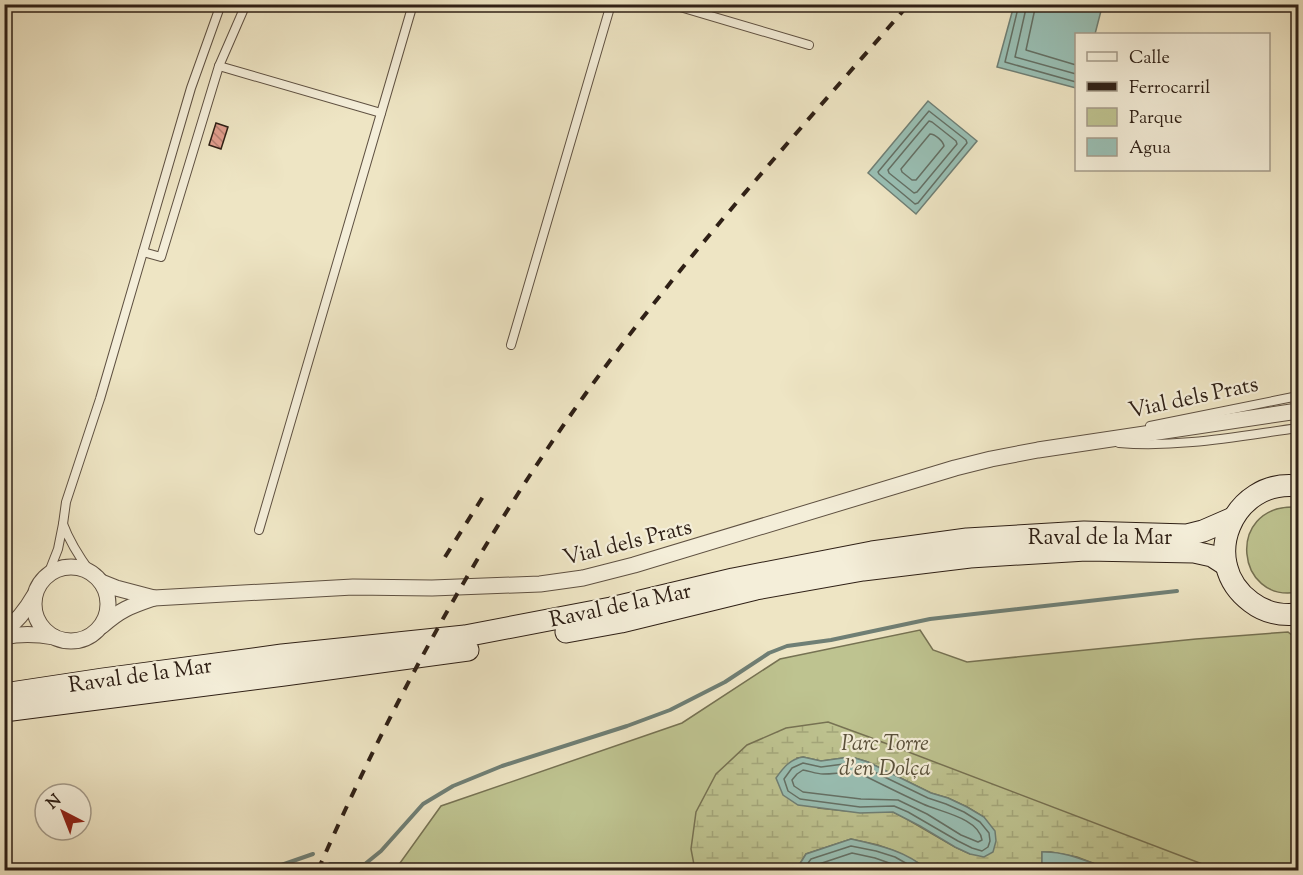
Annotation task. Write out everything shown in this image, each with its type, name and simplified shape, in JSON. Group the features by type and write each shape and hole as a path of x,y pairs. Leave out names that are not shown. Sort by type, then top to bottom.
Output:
{"street":[{"name":"Vial dels Prats","path":"4,637 36,634 66,641 77,641 88,637 119,612 154,598 353,587 432,588 529,585 583,578 991,459 1299,411"},
{"name":"Raval de la Mar","path":"1299,486 1282,486 1263,491 1246,502 1233,518 1224,546 1230,577 1245,598 1266,611 1279,614 1299,614"},
{"name":"Raval de la Mar","path":"4,694 282,655 465,636 611,608 733,579 872,552 967,540 1084,532 1187,535 1233,518"},
{"name":"Raval de la Mar","path":"4,711 470,649 621,622 756,589 863,570 970,557 1086,550 1194,552 1212,556 1226,565"},
{"name":"Vial dels Prats","path":"47,577 64,568 83,569 116,588 154,598"},
{"path":"4,630 25,611 40,584 47,577"},
{"path":"96,578 105,590 108,607 98,630"},
{"path":"36,594 35,610 38,619 47,632 54,637"}],"lane":[{"path":"47,577 58,549 66,502 100,399 191,88 221,4"},
{"path":"143,252 161,257 219,66 246,4"},
{"path":"259,530 413,4"},
{"path":"511,345 610,4"},
{"path":"670,4 809,45"},
{"path":"219,66 381,113"},
{"name":"Vial dels Prats","path":"1097,441 1154,425 1299,396"},
{"name":"Vial dels Prats","path":"1097,441 1140,445 1179,444 1299,428"},
{"path":"63,524 78,556 96,578"}],"green space":[{"path":"1298,508 1298,592 1277,592 1262,584 1251,570 1247,554 1249,537 1257,522 1272,511"},
{"name":"Parc Torre d'en Dolça","path":"920,630 933,650 967,662 1288,632 1298,640 1298,870 395,870 441,806 682,723 780,659"},
{"path":"828,722 1218,870 1111,870 1077,857 1042,852 1042,863 1051,870 927,870 897,852 851,839 806,854 796,870 695,870 691,849 696,812 716,774 747,745 786,728","holes":["797,758 821,761 855,758 868,762 984,817 970,854 893,812 818,808"]}],"water":[{"path":"1014,5 1102,7 1095,33 1075,33 1075,88 997,67"},
{"path":"928,101 977,141 916,214 868,173"},
{"path":"803,757 821,761 855,758 967,807 984,817 995,831 996,841 993,852 984,857 970,854 893,812 860,813 798,805 783,795 776,778 784,767"},
{"path":"851,839 901,853 927,870 796,870 806,854"},
{"path":"1042,852 1069,855 1111,870 1051,870 1042,863"}],"building":[{"path":"216,123 228,127 221,149 209,145"}],"waterway":[{"path":"330,864 365,864 381,851 423,804 453,786 502,766 670,710 725,682 769,653 787,646 831,640 930,619 1177,591"},
{"path":"267,870 313,854"}],"railway":[{"path":"318,870 376,747 439,626 508,509 545,452 622,345 701,245 909,4"},
{"path":"445,557 484,495"}]}
